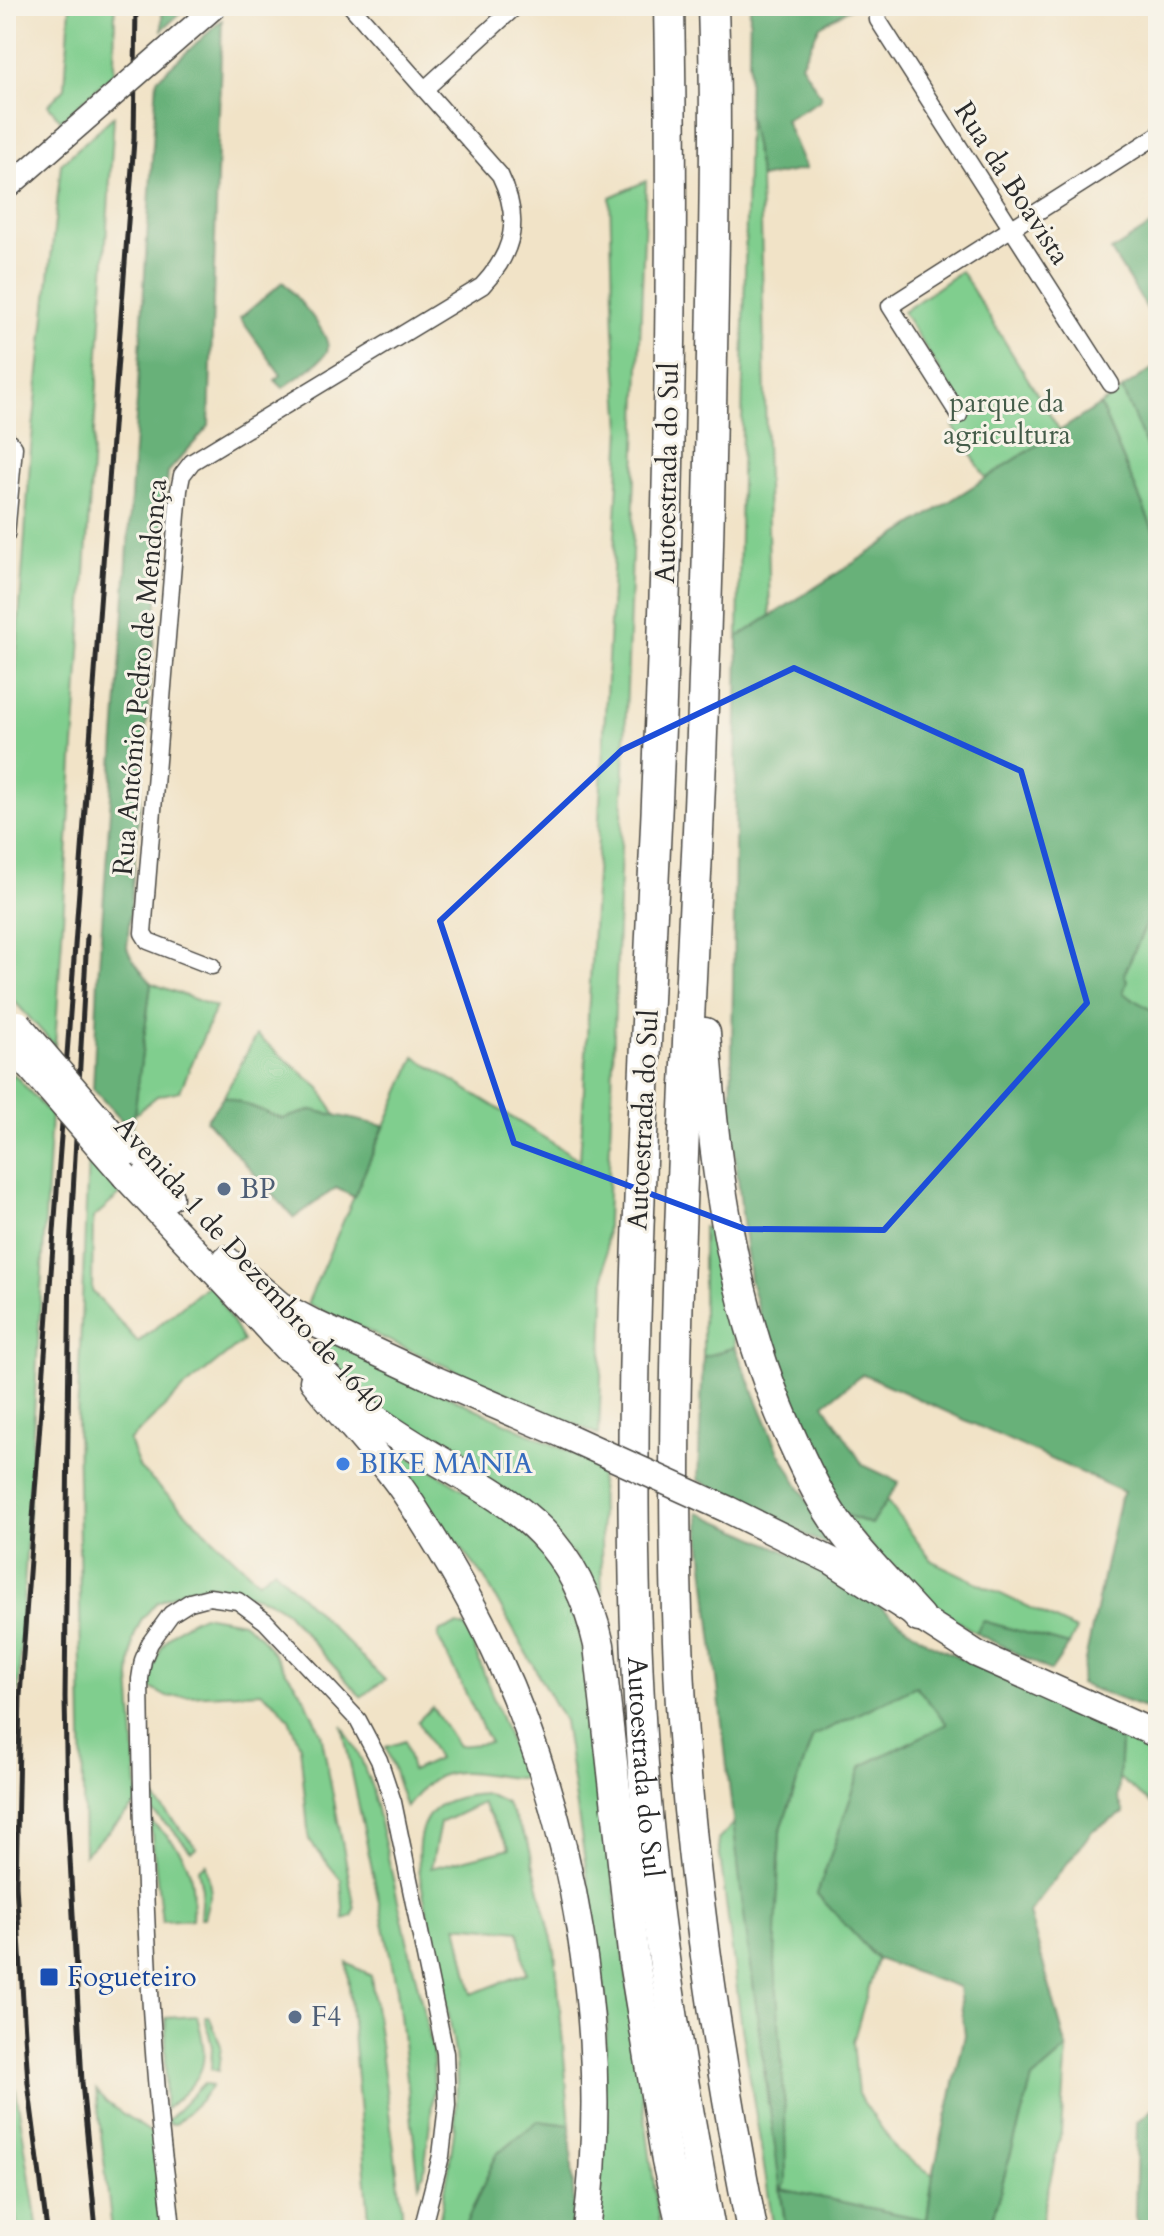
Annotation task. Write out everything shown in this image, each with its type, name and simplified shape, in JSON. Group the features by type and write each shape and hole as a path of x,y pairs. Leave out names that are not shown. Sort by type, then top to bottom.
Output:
{"highway":[{"name":"Autoestrada do Sul","path":"669,6 672,180 668,477 654,887 637,1228 634,1566 642,1763 652,1867 672,2015 710,2230"},
{"name":"Autoestrada do Sul","path":"713,6 715,172 711,429 696,879 676,1301 678,1640 689,1799 704,1946 715,2027 752,2230"},
{"path":"696,879 708,1083 718,1170 733,1261 756,1346 776,1405 820,1495 842,1530 919,1617"},
{"path":"274,1333 299,1351 372,1418 518,1510 558,1549 586,1598 599,1645 626,1899 667,2161 683,2230"},
{"path":"610,1732 618,1621 634,1566"}],"main road":[{"name":"Avenida 1 de Dezembro de 1640","path":"11,1031 363,1440 411,1502 496,1652 527,1731 559,1835 585,1959 591,2007 595,2118 586,2230"},
{"name":"Avenida 1 de Dezembro de 1640","path":"127,1164 221,1255 280,1305 402,1365 729,1510 832,1561 977,1654 1158,1735"},
{"path":"667,2161 672,2230"}],"street":[{"path":"6,189 216,6"},
{"name":"Rua António Pedro de Mendonça","path":"212,966 148,941 143,933 180,483 186,468 482,286 502,262 513,228 509,193 500,175 351,6"},
{"path":"425,89 516,6"},
{"name":"Rua da Boavista","path":"877,6 878,20 1111,384"},
{"path":"959,415 890,306 1158,135"},
{"path":"6,438 14,447 6,535"},
{"path":"172,2230 159,2118 149,1970 141,1816 140,1679 143,1660 160,1627 171,1614 190,1602 209,1597 238,1601 265,1621 358,1720 379,1760 393,1802 445,2053 447,2105 441,2156 422,2230"}],"highlighted area":[{"path":"794,668 1021,771 1087,1003 884,1230 745,1229 514,1143 440,921 622,750"}],"green space":[{"path":"70,6 115,6 114,73 61,121 48,105 65,88"},
{"path":"162,6 188,6 162,30"},
{"path":"750,6 854,6 820,26 801,64 821,96 819,101 785,120 806,169 760,178 748,113"},
{"path":"222,20 209,426 168,472 127,948 151,983 132,1132 93,1089 157,79"},
{"path":"748,113 760,178 770,616 738,637"},
{"path":"114,116 55,1046 6,992 6,677 15,678 31,448 61,164"},
{"path":"646,181 599,1435 307,1304 415,1057 580,1160 621,428 610,197"},
{"path":"1158,221 1158,326 1111,251"},
{"name":"parque da agricultura","path":"961,271 1060,431 986,478 953,426 968,416 903,312"},
{"path":"283,282 311,315 328,344 320,360 283,388 275,380 281,375 240,318"},
{"path":"1158,365 1158,541 1100,405"},
{"path":"1158,365 1158,474 1122,389"},
{"path":"1100,405 1158,541 1158,897 1124,974 1127,981 1123,993 1158,1014 1158,1713 1080,1684 1119,1502 1124,1492 863,1374 824,1404 863,1465 899,1482 871,1524 843,1514 783,1399 750,1280 731,1121 738,637"},
{"path":"1158,897 1158,1014 1123,993 1127,981 1124,975"},
{"path":"151,983 216,1007 180,1091 157,1096 134,1115"},
{"path":"256,1035 320,1088 336,1116 312,1110 283,1119 224,1096"},
{"path":"14,1074 51,1115 8,1869 6,1081"},
{"path":"224,1096 283,1119 312,1110 384,1126 354,1197 336,1188 294,1218 206,1120"},
{"path":"88,1156 122,1193 93,1218 92,1291 138,1342 210,1283 243,1341 181,1391 129,1441 140,1469 258,1581 274,1569 385,1680 361,1697 286,1612 268,1600 213,1585 186,1589 156,1603 141,1620 133,1639 130,1677 138,1802 84,1855 77,1420"},
{"path":"703,1227 713,1229 735,1347 703,1357"},
{"path":"327,1340 600,1466 602,1608 575,1556 369,1409 311,1352"},
{"path":"735,1347 779,1452 829,1537 825,1545 698,1480 703,1357"},
{"path":"355,1422 522,1526 558,1573 576,1615 585,1661 660,2230 598,2230 600,2115 608,2015 564,1721 484,1577 392,1462"},
{"path":"887,1501 932,1561 1076,1630 1069,1645 983,1621 976,1633 910,1591 843,1514 871,1524"},
{"path":"698,1512 840,1576 928,1643 1101,1721 1121,1741 1118,1798 1124,1813 1093,1830 1029,1913 1067,2049 1032,2079 989,2230 786,2230 742,1899","holes":["916,1686 947,1724 862,1766 817,1894 877,1959 959,1988 965,2035 933,2175 927,2220 781,2189 786,2183 785,2111 775,1962 780,1832 813,1736"]},
{"path":"203,1615 242,1622 261,1637 303,1695 321,1733 355,1909 352,1916 344,1919 341,1880 309,1840 300,1746 289,1719 277,1704 261,1692 167,1697 149,1687 164,1643 179,1628"},
{"path":"983,1621 1069,1645 1051,1671 976,1633"},
{"path":"457,1625 466,1627 524,1778 469,1772 448,1774 429,1782 406,1808 386,1747 405,1741 412,1771 438,1759 418,1721 432,1707 458,1746 490,1743 438,1637 440,1631"},
{"path":"916,1685 948,1724 862,1766 817,1894 877,1959 853,2042 858,2094 898,2152 933,2175 927,2221 780,2189 786,2230 774,2230 741,2021 718,1840 734,1823 768,2105 780,1832 813,1736"},
{"path":"1101,1721 1158,1745 1158,1809 1119,1778 1121,1741"},
{"path":"342,1725 361,1759 372,1788 433,2052 434,2087 424,2173 419,2185 397,1989"},
{"path":"487,1794 506,1803 528,1842 555,1952 570,2125 538,2121 497,2154 463,2230 438,2230 456,2115 456,2070 449,2015 420,1875 419,1840 432,1811 448,1801","holes":["482,1803 510,1848 431,1868 440,1823","457,1925 519,1931 526,1973 472,1994"]},
{"path":"150,1797 197,1848 191,1851 171,1828 147,1808"},
{"path":"150,1821 173,1842 187,1863 192,1887 192,1919 162,1921"},
{"path":"206,1864 211,1892 204,1918 200,1918 202,1889 198,1869"},
{"path":"347,1963 371,1976 402,2209 402,2230 370,2230"},
{"path":"197,2016 203,2048 201,2070 165,2110 166,2018"},
{"path":"205,2016 209,2016 221,2046 218,2071 211,2069 212,2047"},
{"path":"1067,2049 1061,2132 1042,2217 1046,2230 989,2230 1032,2079"},
{"path":"204,2083 212,2086 200,2101 175,2124 165,2123"},
{"path":"16,2090 38,2230 18,2230 6,2158 6,2104"},
{"path":"96,2090 107,2103 156,2136 162,2230 112,2230"},
{"path":"1158,2105 1158,2230 1144,2230 1135,2217 1137,2122"},
{"path":"538,2121 570,2125 574,2207 571,2230 463,2230 497,2154"}],"railway":[{"path":"47,2230 28,2083 16,1885 20,1696 134,140 136,6"},
{"path":"87,936 70,1249 65,1698 67,1803 82,2082 96,2230"}],"place":[{"name":"BP","path":"224,1189"},
{"name":"BIKE MANIA","path":"343,1464"},
{"name":"Fogueteiro","path":"49,1977"},
{"name":"F4","path":"295,2017"}]}
